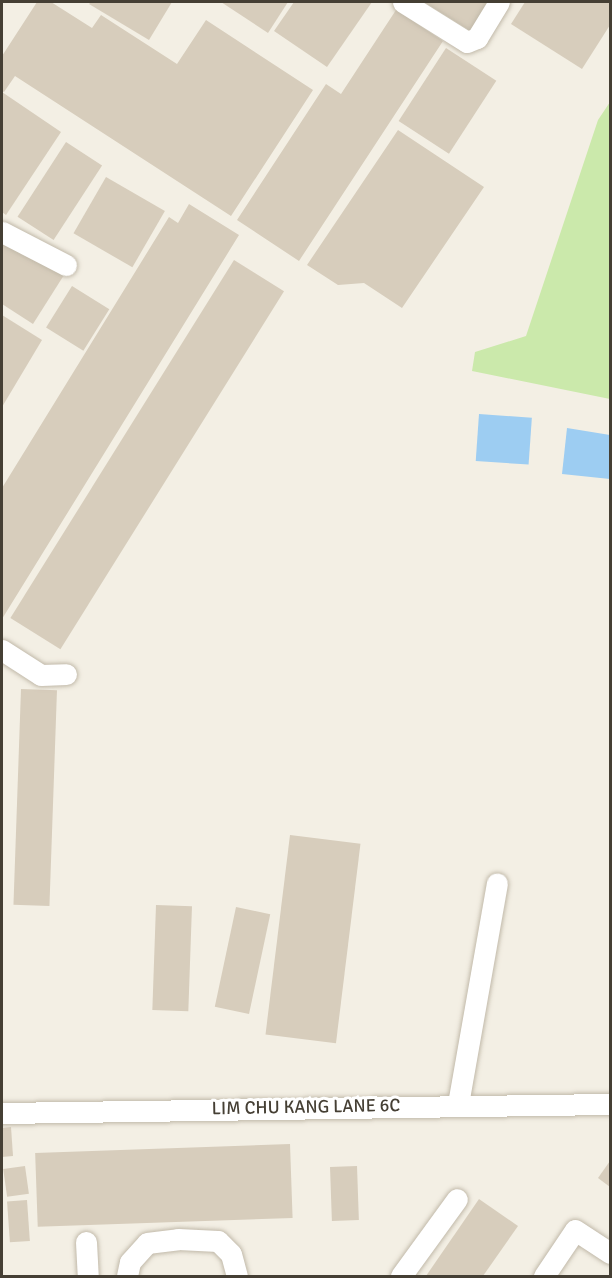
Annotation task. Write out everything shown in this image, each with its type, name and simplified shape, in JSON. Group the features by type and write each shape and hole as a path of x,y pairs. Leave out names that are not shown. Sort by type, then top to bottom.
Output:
{"street":[{"path":"403,2 467,42 477,38 499,2"},
{"path":"2,232 66,265"},
{"path":"2,650 41,675 66,674"},
{"path":"458,1104 497,883"},
{"name":"LIM CHU KANG LANE 6C","path":"2,1113 458,1104 610,1104"},
{"path":"401,1276 457,1199"},
{"path":"544,1276 574,1230 610,1253"},
{"path":"127,1276 130,1262 147,1243 178,1239 218,1241 231,1254 237,1276"},
{"path":"86,1242 88,1276"}],"green space":[{"path":"610,102 610,399 472,371 475,352 526,336 598,120"}],"water":[{"path":"479,414 532,418 529,465 476,461"},
{"path":"567,428 610,435 610,479 562,474"}],"building":[{"path":"37,2 51,2 92,28 101,15 177,64 206,20 313,90 231,216 15,76 4,92 2,91 2,56"},
{"path":"91,2 172,2 149,40 89,4"},
{"path":"221,2 288,2 268,33"},
{"path":"294,2 372,2 327,67 274,31"},
{"path":"424,2 491,2 472,32"},
{"path":"525,2 610,2 610,25 582,69 511,24"},
{"path":"396,10 443,41 299,261 237,220 326,84 341,94"},
{"path":"446,48 496,81 449,154 399,121"},
{"path":"2,92 61,132 6,215 2,212"},
{"path":"398,130 484,187 402,308 364,283 338,285 307,265"},
{"path":"66,142 102,165 54,240 18,217"},
{"path":"106,177 165,211 132,267 74,233"},
{"path":"189,204 239,235 2,619 2,488 169,217 178,223"},
{"path":"2,235 64,275 33,324 2,304"},
{"path":"234,260 284,291 60,649 10,618"},
{"path":"72,286 109,309 83,351 46,328"},
{"path":"2,315 42,340 2,407"},
{"path":"21,689 57,690 49,906 13,905"},
{"path":"290,835 360,844 336,1043 266,1035"},
{"path":"156,905 192,906 188,1011 152,1010"},
{"path":"236,907 270,914 249,1014 215,1007"},
{"path":"11,1127 13,1156 2,1157 2,1128"},
{"path":"290,1144 293,1218 38,1227 35,1153"},
{"path":"610,1161 610,1187 598,1178"},
{"path":"25,1166 29,1194 7,1197 3,1169"},
{"path":"357,1166 359,1220 332,1221 330,1167"},
{"path":"479,1199 518,1226 483,1276 426,1276"},
{"path":"27,1200 30,1241 10,1242 7,1201"}]}
